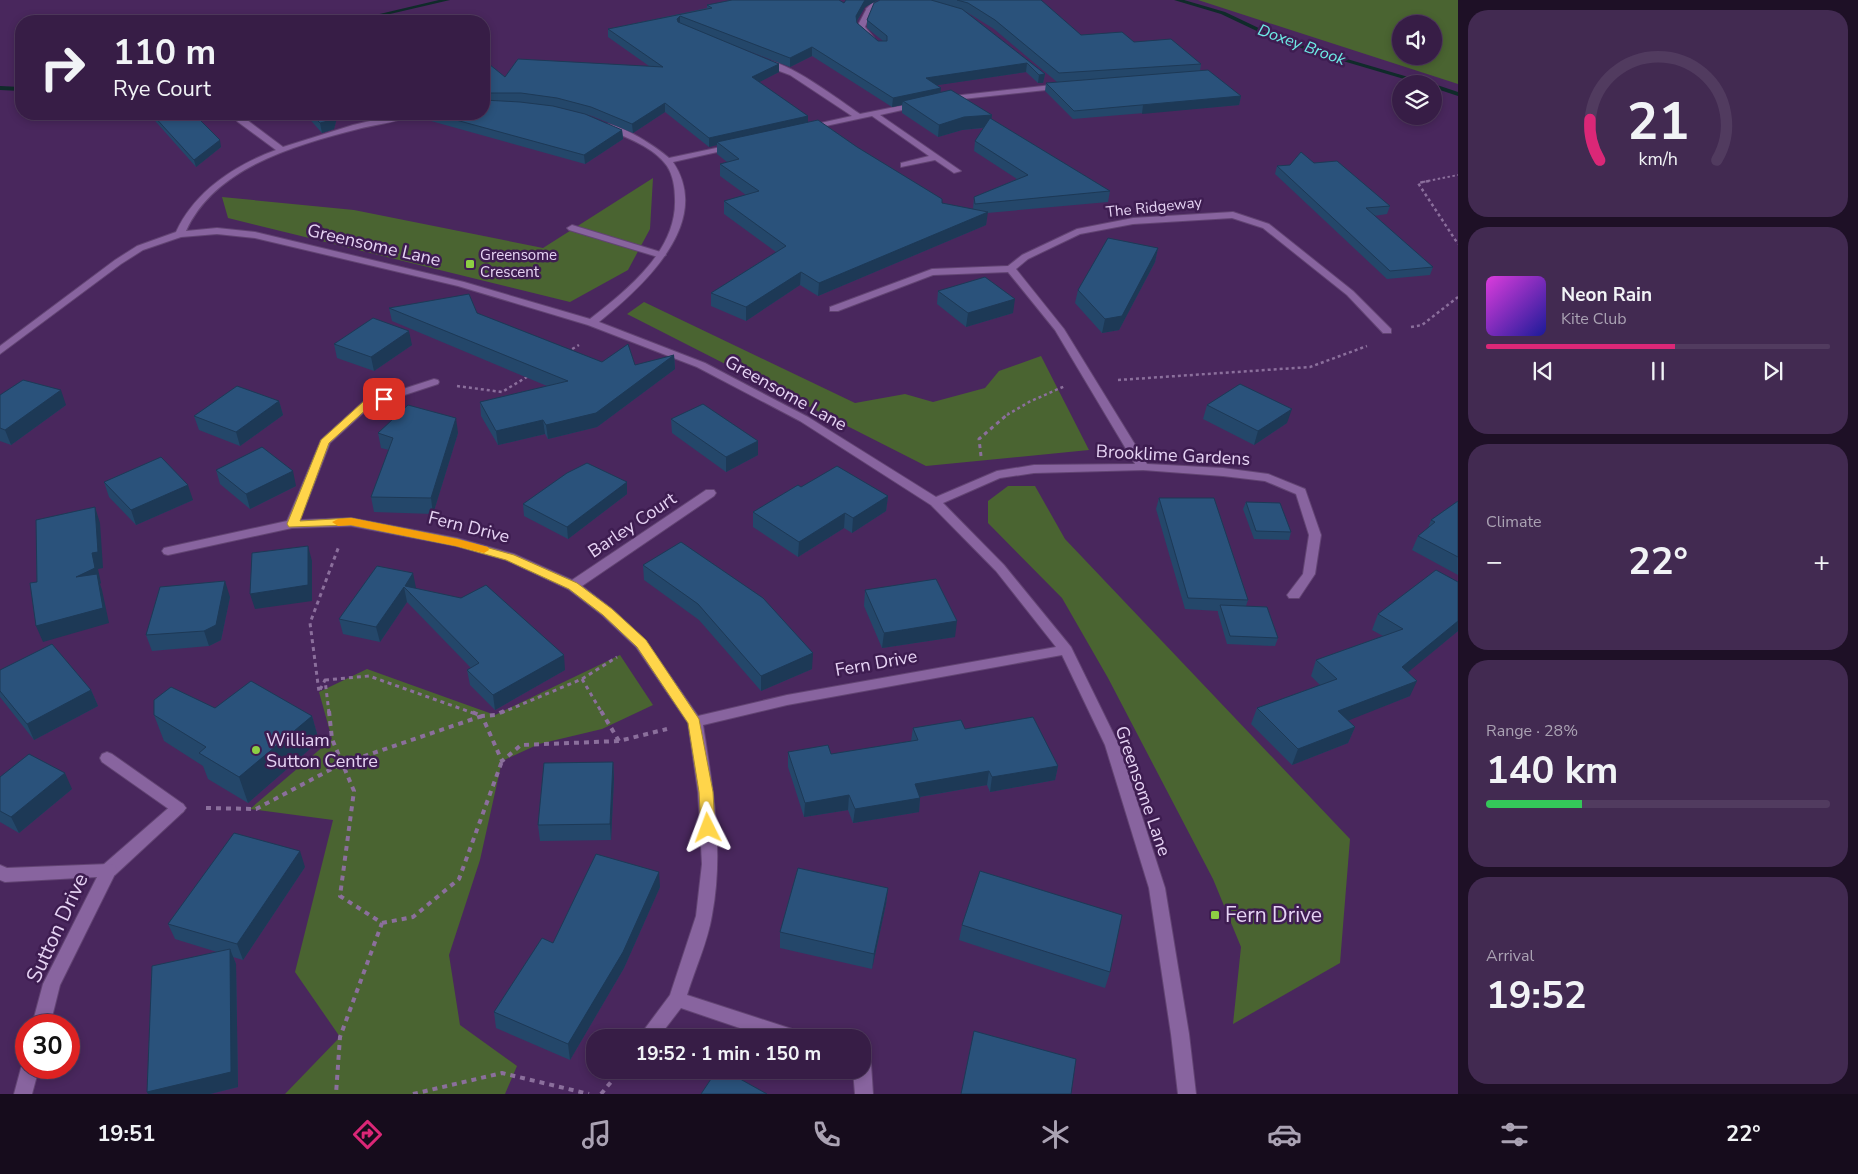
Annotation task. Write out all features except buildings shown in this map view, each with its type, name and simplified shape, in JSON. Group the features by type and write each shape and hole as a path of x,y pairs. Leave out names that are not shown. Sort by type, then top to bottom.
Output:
{"street":[{"path":"865,0 874,5 897,2"},
{"path":"874,5 861,27 876,42"},
{"path":"757,60 793,73 858,117"},
{"path":"1047,80 1055,86"},
{"path":"933,101 1074,85"},
{"path":"801,130 924,103"},
{"path":"874,114 957,172"},
{"path":"241,120 282,150"},
{"path":"180,234 189,214 204,196 230,176 282,150 332,134 386,120"},
{"path":"592,323 643,279 661,254 674,231 681,199 677,177 668,161 638,141 602,124"},
{"path":"668,161 744,144"},
{"path":"904,165 935,157"},
{"name":"The Ridgeway","path":"1011,269 1025,257 1077,232 1134,221 1233,215 1266,226 1350,293 1387,331"},
{"path":"572,228 661,254"},
{"name":"Greensome Lane","path":"0,351 118,262 140,248 180,234 217,231 255,235 460,284 592,323 701,365 804,419 935,502 1000,568 1066,650 1112,746 1156,888 1180,1034 1187,1094"},
{"path":"834,309 932,272 1011,269 1059,329 1142,467"},
{"path":"292,524 325,442 367,404 434,382"},
{"name":"Brooklime Gardens","path":"935,502 997,475 1034,470 1142,467 1223,472 1268,478 1301,492 1315,535 1309,574 1294,595"},
{"name":"Barley Court","path":"573,586 710,493"},
{"name":"Fern Drive","path":"168,550 292,524 351,522 457,542 510,557 573,586 607,612 641,644 694,722 706,792 710,864 704,916 677,999 654,1029"},
{"name":"Fern Drive","path":"694,722 787,700 1066,650"},
{"path":"107,758 178,808 109,870"},
{"name":"Sutton Drive","path":"0,872 5,875 109,870 52,984 44,1014"},
{"path":"677,999 768,1029"},
{"path":"23,1094 27,1079"},
{"path":"863,1079 864,1094"}],"path":[{"path":"1458,175 1418,182 1458,244"},
{"path":"997,475 982,456 979,439 995,422 1027,401 1065,386 1091,381 1310,367 1366,347 1387,331 1422,325 1458,297"},
{"path":"562,355 583,342 592,323"},
{"path":"434,382 502,392 533,374"},
{"path":"325,680 320,692 310,622 344,533 351,522"},
{"path":"178,808 256,809 340,764 482,716 495,715 582,679 641,644"},
{"path":"325,680 369,676 482,716 502,761"},
{"path":"582,679 619,741"},
{"path":"325,680 332,739 340,764 354,791 340,896 382,923 413,917 459,879 502,761 521,745 619,741 694,722"},
{"path":"336,1094 340,1037 382,923"},
{"path":"413,1094 502,1073 589,1094"},
{"path":"601,1094 614,1079"}],"green space":[{"path":"1198,0 1458,0 1458,84 1442,79 1442,75 1430,75 1399,65 1442,65 1442,15 1392,15 1392,63"},
{"path":"653,178 650,229 628,270 570,302 228,218 222,197 354,210 543,248"},
{"path":"644,302 855,403 905,394 933,402 985,388 999,371 1041,356 1089,450 926,466 627,314"},
{"path":"1008,486 1035,486 1065,539 1350,839 1340,963 1233,1024 1241,947 1213,879 1108,678 1062,598 988,523 988,501"},
{"path":"620,655 653,705 602,729 539,744 502,761 480,860 449,955 460,1025 517,1066 505,1094 285,1094 340,1037 295,972 333,820 250,809 332,739 319,692 367,669 495,715"}],"waterway":[{"name":"Doxey Brook","path":"380,15 447,0"},
{"name":"Doxey Brook","path":"1177,0 1223,13 1263,32 1311,50 1398,75"},
{"name":"Doxey Brook","path":"0,88 15,89"},
{"name":"Doxey Brook","path":"1442,89 1458,94"}],"slow traffic":[{"path":"338,522 351,522 457,542 484,550"}],"place":[{"name":"Greensome Crescent","path":"470,264"},
{"name":"William Sutton Centre","path":"256,750"},
{"name":"Fern Drive","path":"1215,915"}],"route":[{"path":"384,399 367,404 325,442 292,524 351,522 457,542 510,557 573,586 607,612 641,644 694,722 706,792 708,828"}]}
